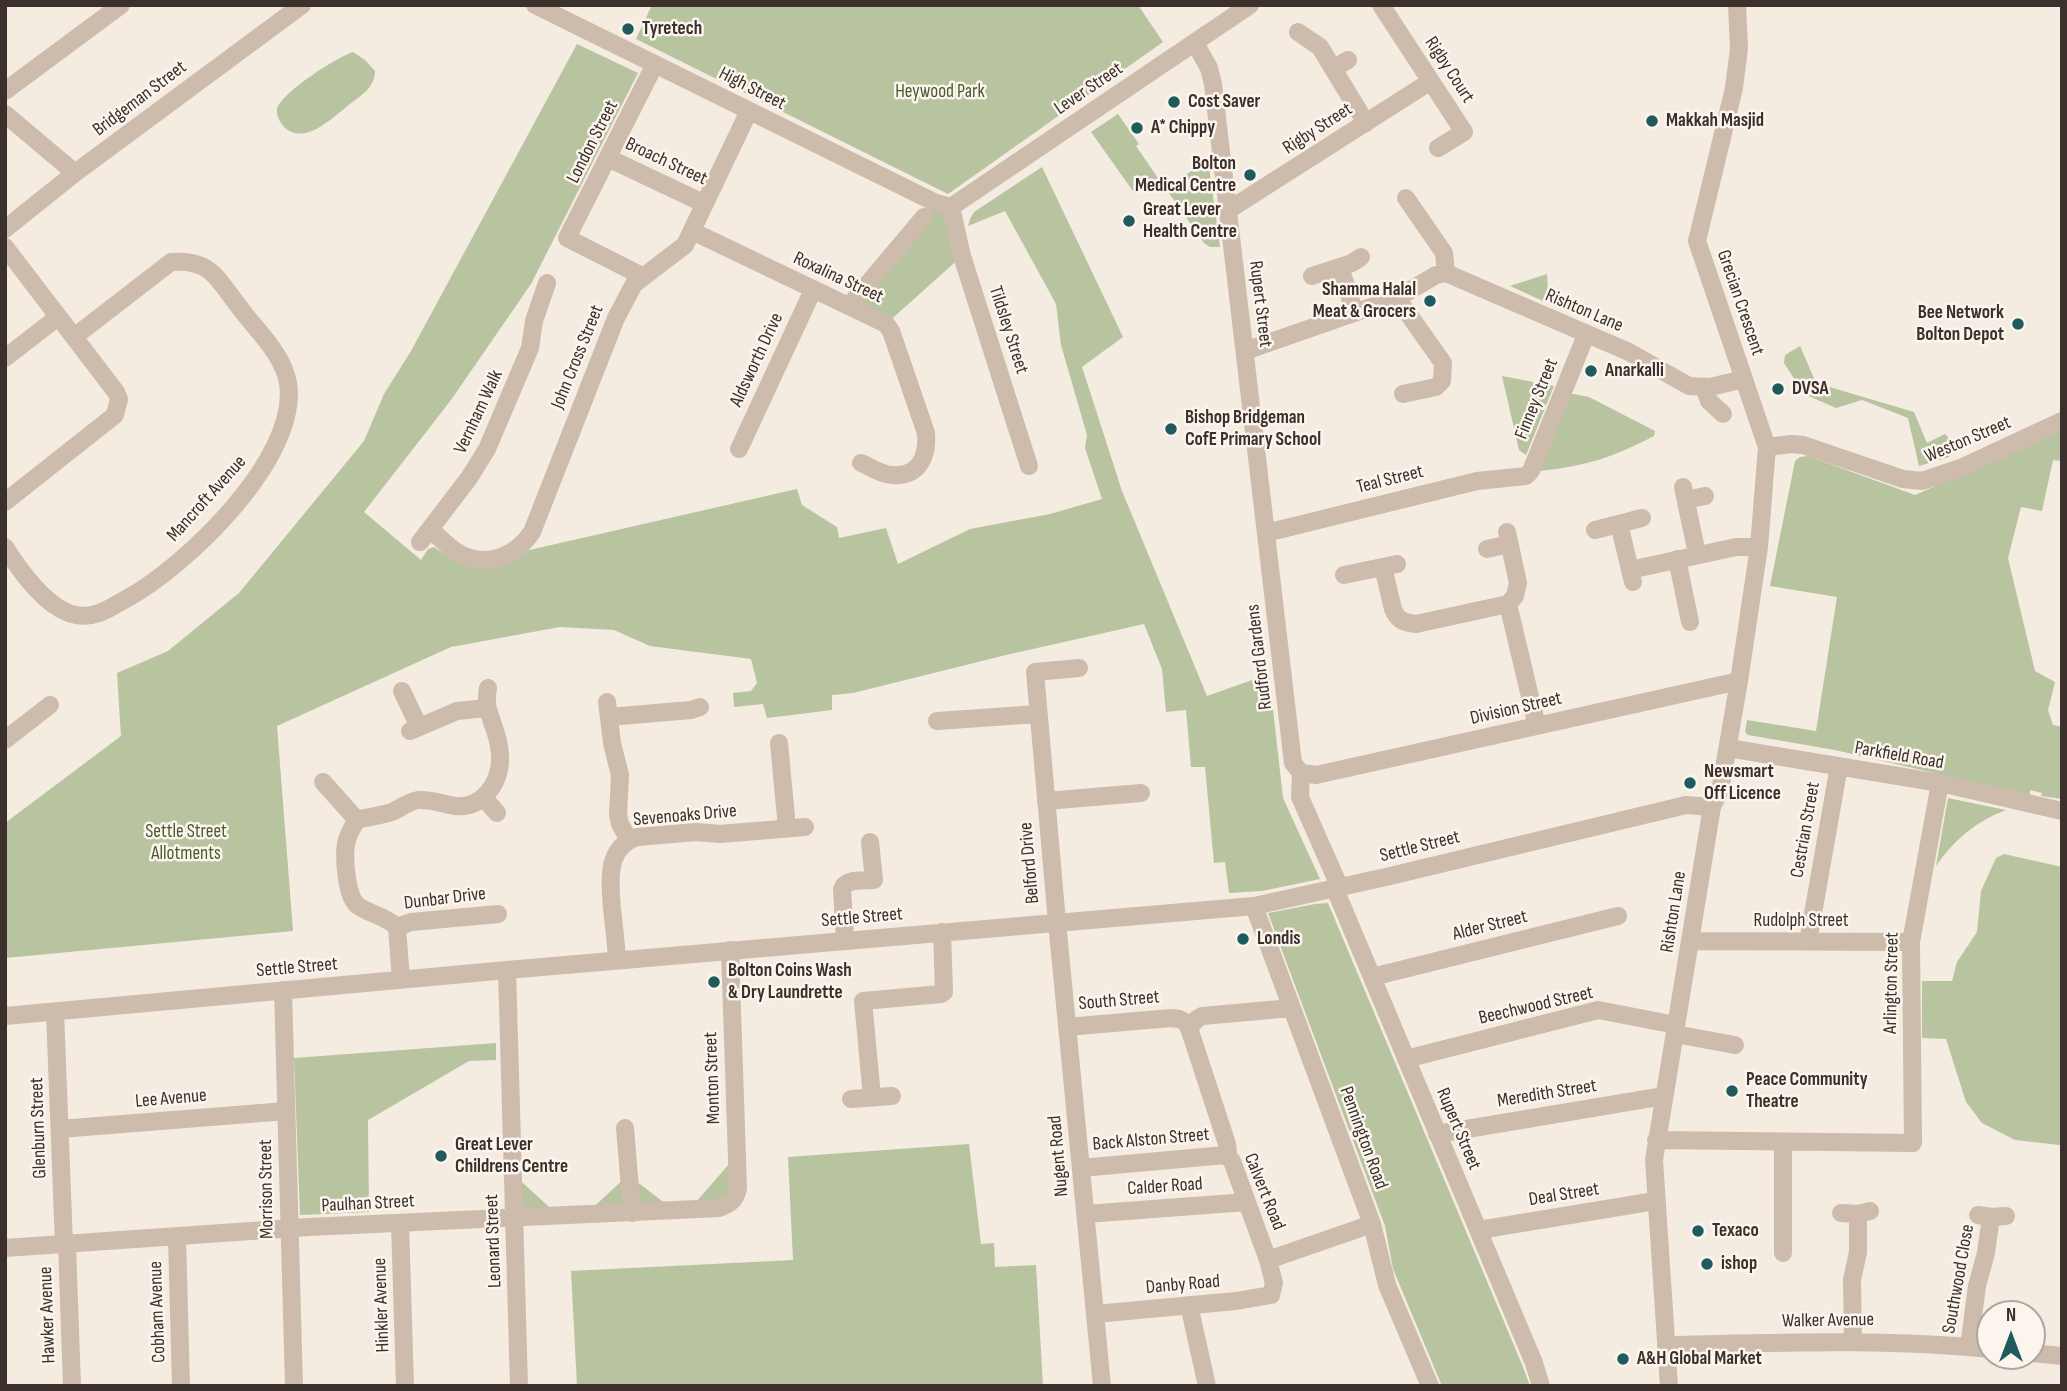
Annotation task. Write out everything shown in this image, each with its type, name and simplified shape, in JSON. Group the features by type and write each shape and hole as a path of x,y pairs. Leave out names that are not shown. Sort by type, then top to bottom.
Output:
{"street":[{"path":"5,91 121,5"},
{"name":"High Street","path":"535,5 560,10 655,64 936,203 951,207"},
{"name":"Lever Street","path":"951,207 1250,5"},
{"name":"Rigby Court","path":"1381,5 1465,132 1438,148"},
{"name":"Grecian Crescent","path":"1737,5 1739,48 1734,88 1697,241 1767,447"},
{"name":"Bridgeman Street","path":"5,229 295,7"},
{"path":"1298,32 1341,65 1366,123"},
{"name":"Rupert Street","path":"1195,43 1209,68 1213,84 1266,533"},
{"name":"London Street","path":"642,276 567,238 655,64"},
{"name":"Rigby Street","path":"1227,211 1431,81"},
{"name":"John Cross Street","path":"425,535 474,559 490,561 506,556 527,540 615,318 627,295 642,276 685,245 749,111"},
{"path":"5,114 75,173"},
{"name":"Broach Street","path":"608,158 705,204"},
{"path":"1245,351 1397,298 1436,275 1446,273 1444,253 1406,198"},
{"name":"Tildsley Street","path":"951,207 962,256 1030,466"},
{"path":"849,306 924,217"},
{"name":"Roxalina Street","path":"692,231 886,324 891,331 926,433 927,447 924,458 907,474 893,475 861,463"},
{"path":"909,234 924,246"},
{"path":"5,247 119,399 115,415 5,502"},
{"path":"1312,276 1362,257"},
{"name":"Mancroft Avenue","path":"5,547 50,604 75,615 99,614 145,589 193,549 239,500 264,467 281,432 286,416 288,383 280,360 209,268 189,261 171,262 74,337"},
{"path":"1340,267 1355,313"},
{"name":"Rishton Lane","path":"1446,273 1643,359 1689,386 1704,387"},
{"name":"Vernham Walk","path":"425,535 469,478 487,449 530,348 533,326 547,283"},
{"name":"Aldsworth Drive","path":"739,449 813,289"},
{"path":"1397,298 1443,363 1442,381 1436,387 1404,394"},
{"path":"5,358 58,317"},
{"name":"Finney Street","path":"1526,476 1531,471 1586,335"},
{"path":"1723,414 1709,401 1704,387 1744,379"},
{"name":"Weston Street","path":"1767,447 1803,445 1903,479 1922,481 1964,467 2062,421"},
{"name":"Rishton Lane","path":"1669,1386 1655,1201 1656,1140 1712,807 1720,792 1739,681 1759,547 1767,447"},
{"name":"Teal Street","path":"1266,533 1477,481 1526,476"},
{"path":"1697,554 1685,494 1705,496"},
{"path":"1595,530 1642,518"},
{"path":"1619,524 1631,576 1697,554 1736,547 1759,547"},
{"name":"Rudford Gardens","path":"1266,533 1293,763 1301,773"},
{"path":"1344,575 1390,565 1393,609 1399,619 1416,624 1508,604 1515,596 1518,583 1508,538 1487,549"},
{"path":"1677,559 1690,622"},
{"path":"1508,604 1537,726"},
{"name":"Belford Drive","path":"1057,922 1035,672 1079,668"},
{"name":"Division Street","path":"1301,773 1316,775 1739,681"},
{"path":"323,782 357,820 392,812 415,800 457,806 467,805 483,797 495,780 500,764 499,744 487,708 488,688"},
{"path":"402,691 414,729 457,711 487,708"},
{"path":"5,740 29,712 50,705"},
{"path":"629,840 618,815 620,775 608,710 677,717 700,707"},
{"path":"937,722 1038,714"},
{"path":"779,743 774,763 787,828"},
{"name":"Parkfield Road","path":"1728,748 1940,783 2062,811"},
{"name":"Cestrian Street","path":"1808,942 1839,766"},
{"name":"Rupert Street","path":"1301,773 1300,797 1333,889 1479,1230 1541,1386"},
{"name":"Arlington Street","path":"1783,1142 1913,1143 1911,942 1940,783"},
{"name":"Belford Drive","path":"1046,801 1142,793"},
{"path":"483,797 497,813"},
{"name":"Settle Street","path":"5,1016 1259,905 1648,813 1686,805 1712,807"},
{"name":"Dunbar Drive","path":"357,820 346,842 349,891 358,906 397,927 401,979"},
{"name":"Sevenoaks Drive","path":"617,960 609,877 613,860 629,840 696,832 720,834 806,827"},
{"path":"845,940 842,889 848,882 874,880 870,842"},
{"name":"Pennington Road","path":"1259,905 1292,1008 1372,1224 1387,1285 1430,1386"},
{"name":"Dunbar Drive","path":"397,927 411,922 498,914"},
{"name":"Alder Street","path":"1372,976 1618,916"},
{"name":"Nugent Road","path":"1057,922 1102,1386"},
{"path":"872,1097 863,1002 941,994 945,989 942,932"},
{"name":"Rudolph Street","path":"1691,941 1911,942"},
{"name":"Monton Street","path":"730,950 738,1188 732,1202"},
{"name":"Leonard Street","path":"507,970 519,1386"},
{"name":"Morrison Street","path":"283,990 294,1386"},
{"path":"1189,1028 1202,1017 1292,1008"},
{"name":"Beechwood Street","path":"1406,1059 1598,1010 1735,1045"},
{"name":"Glenburn Street","path":"55,1012 65,1244"},
{"name":"South Street","path":"1068,1027 1171,1018 1179,1019 1189,1028"},
{"name":"Calvert Road","path":"1189,1028 1227,1144 1228,1152 1225,1155 1232,1161 1268,1260 1274,1283 1273,1292"},
{"path":"851,1099 892,1096"},
{"name":"Meredith Street","path":"1437,1134 1664,1096"},
{"name":"Lee Avenue","path":"60,1129 286,1111"},
{"path":"625,1128 632,1213"},
{"path":"1656,1140 1783,1142 1783,1253"},
{"name":"Back Alston Street","path":"1081,1168 1225,1155"},
{"name":"Deal Street","path":"1479,1230 1655,1201"},
{"name":"Paulhan Street","path":"5,1248 289,1228 719,1208 732,1202"},
{"name":"Calder Road","path":"1086,1214 1247,1202"},
{"path":"1853,1341 1852,1280 1858,1252 1857,1212"},
{"name":"Southwood Close","path":"1969,1347 1977,1286 1992,1216"},
{"name":"Hinkler Avenue","path":"400,1223 405,1386"},
{"path":"1268,1260 1372,1224"},
{"name":"Cobham Avenue","path":"177,1237 181,1386"},
{"name":"Hawker Avenue","path":"65,1244 72,1386"},
{"name":"Danby Road","path":"1095,1314 1268,1297 1273,1292"},
{"path":"1189,1305 1207,1386"},
{"name":"Walker Avenue","path":"1666,1345 1853,1341 1913,1342 1976,1348"}],"green space":[{"name":"Heywood Park","path":"652,5 1138,5 1163,42 948,194 636,39"},
{"name":"Settle Street Allotments","path":"577,44 638,73 531,284 451,400 364,512 421,560 428,549 434,547 455,561 525,551 797,489 802,505 837,527 839,538 886,528 898,564 970,529 1050,514 1102,499 1085,448 1087,435 1061,345 1056,304 1005,211 968,226 974,212 1042,167 1123,337 1082,367 1122,491 1207,696 1269,674 1283,798 1320,879 1262,891 1229,893 1225,862 1214,863 1205,767 1191,767 1186,710 1166,712 1162,669 1144,624 853,693 832,695 832,710 767,718 763,704 734,707 733,693 751,691 757,683 751,659 650,646 614,630 560,627 451,647 277,726 293,931 5,958 5,823 121,736 117,673 168,651 239,593 364,441 384,394 411,351"},
{"path":"353,52 375,71 373,82 367,90 328,122 311,131 293,133 285,128 280,122 277,109 288,94 310,76"},
{"path":"1118,114 1158,178 1135,194 1091,132"},
{"path":"1208,159 1220,247 1210,247 1204,243 1166,189"},
{"path":"936,203 951,207 962,256 886,324 849,306"},
{"path":"1547,274 1548,291 1543,301 1510,286"},
{"path":"1800,346 1816,383 1914,412 1927,443 1945,434 1950,440 1953,447 1949,457 1919,466 1908,418 1862,400 1836,408 1804,394 1784,363 1785,355"},
{"path":"1502,376 1554,386 1526,455 1519,450"},
{"path":"1568,393 1589,397 1655,431 1654,436 1598,460 1539,471"},
{"path":"2062,430 2062,461 2053,460 2042,511 2021,507 2008,558 2035,671 2055,682 2048,710 2053,725 2062,727 2062,799 2041,796 2042,793 2030,790 2030,795 1835,750 1748,735 1745,732 1747,720 1816,731 1837,597 1770,586 1795,461 1808,456 1915,495"},
{"path":"1948,798 2006,810 1966,832 1936,866"},
{"path":"2004,854 2062,867 2062,1143 2059,1145 2015,1140 1982,1123 1966,1102 1946,1039 1922,1038 1922,981 1952,981 1957,962 1977,932 1981,891 1996,858"},
{"path":"1328,903 1530,1386 1442,1386 1393,1269 1385,1226 1268,913"},
{"path":"496,1043 496,1060 469,1061 368,1120 369,1212 300,1215 294,1058"},
{"path":"969,1144 981,1244 994,1243 995,1267 1036,1265 1043,1386 577,1386 571,1271 793,1260 788,1157"},
{"path":"737,1155 737,1195 689,1210"},
{"path":"513,1174 559,1216 514,1218"},
{"path":"628,1175 674,1210 585,1215"}],"place":[{"name":"Tyretech","path":"628,29"},
{"name":"Cost Saver","path":"1174,102"},
{"name":"Makkah Masjid","path":"1652,121"},
{"name":"A* Chippy","path":"1137,128"},
{"name":"Bolton Medical Centre","path":"1250,175"},
{"name":"Great Lever Health Centre","path":"1129,221"},
{"name":"Shamma Halal Meat & Grocers","path":"1430,301"},
{"name":"Bee Network Bolton Depot","path":"2018,324"},
{"name":"Anarkalli","path":"1591,371"},
{"name":"DVSA","path":"1778,389"},
{"name":"Bishop Bridgeman CofE Primary School","path":"1171,429"},
{"name":"Newsmart Off Licence","path":"1690,783"},
{"name":"Londis","path":"1243,939"},
{"name":"Bolton Coins Wash & Dry Laundrette","path":"714,982"},
{"name":"Peace Community Theatre","path":"1732,1091"},
{"name":"Great Lever Childrens Centre","path":"441,1156"},
{"name":"Texaco","path":"1698,1231"},
{"name":"ishop","path":"1707,1264"},
{"name":"A&H Global Market","path":"1623,1359"}]}
